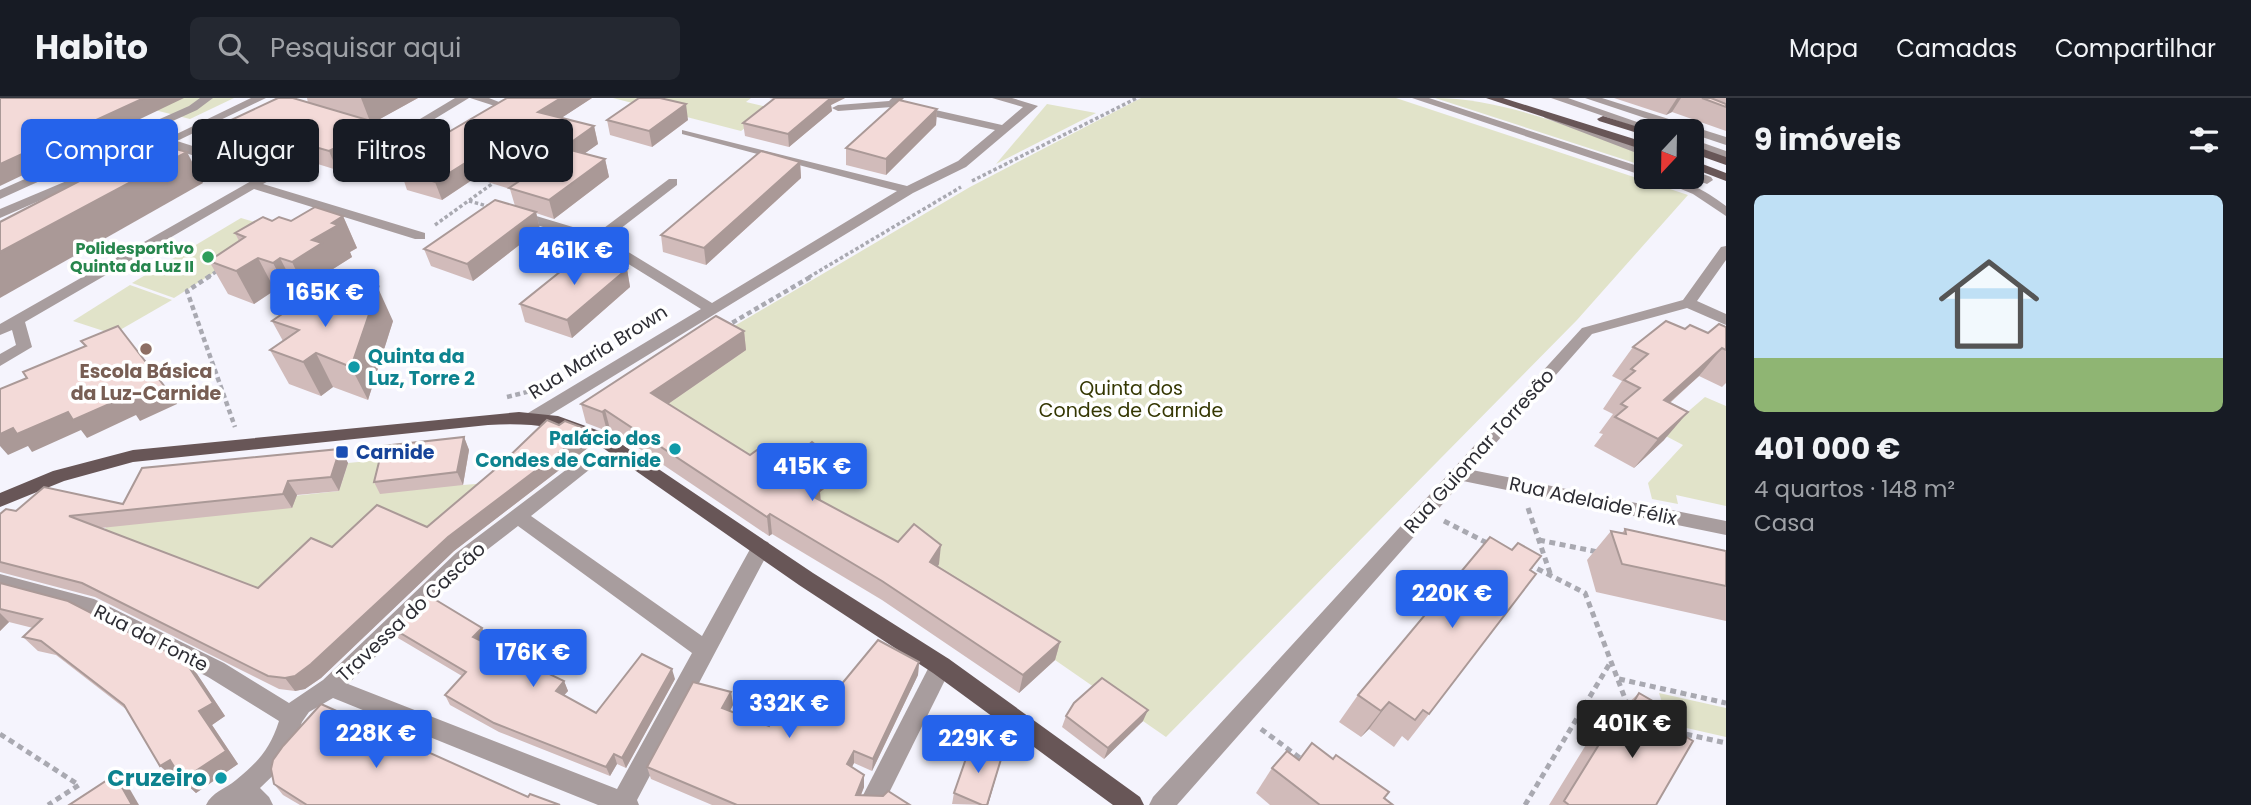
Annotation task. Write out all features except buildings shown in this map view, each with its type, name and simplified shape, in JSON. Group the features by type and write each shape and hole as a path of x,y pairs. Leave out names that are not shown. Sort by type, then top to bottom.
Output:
{"main road":[{"path":"1492,98 1634,143"},
{"path":"1531,98 1634,129"},
{"path":"1704,153 1726,161"},
{"path":"1704,169 1726,177"},
{"path":"534,417 572,424 599,437 941,666 1132,805"},
{"name":"Rua Maria Brown","path":"0,500 93,464 169,451 534,417"}],"street":[{"path":"0,195 87,158 193,108 207,98"},
{"path":"178,137 260,98"},
{"path":"427,119 463,98"},
{"path":"476,98 496,104"},
{"name":"Rua Maria Brown","path":"534,417 908,191 961,164 1032,106 998,98"},
{"path":"1418,98 1634,169"},
{"path":"1557,98 1634,123"},
{"path":"1591,98 1726,141"},
{"path":"1628,98 1726,141"},
{"path":"838,108 895,101 1005,130"},
{"path":"1609,111 1635,119"},
{"path":"1543,113 1634,148"},
{"path":"686,132 908,191"},
{"path":"1704,143 1726,152"},
{"path":"0,330 271,175 178,145"},
{"path":"1704,146 1726,152"},
{"path":"0,214 77,182"},
{"path":"598,239 673,182"},
{"path":"253,185 421,236"},
{"path":"1692,189 1726,212"},
{"path":"499,209 598,239 710,309"},
{"path":"1726,250 1688,303 1726,320"},
{"name":"Rua Guiomar Torresão","path":"1161,805 1587,331 1688,303"},
{"path":"0,361 24,347 17,320"},
{"name":"Travessa do Cascão","path":"296,711 331,687 463,558 593,458"},
{"name":"Rua Adelaide Félix","path":"1459,474 1726,528"},
{"path":"518,516 706,651"},
{"path":"331,687 624,804 761,547"},
{"name":"Rua da Fonte","path":"0,582 87,606 296,711"},
{"path":"870,805 941,666"},
{"path":"218,805 252,797 280,753 296,711"}],"path":[{"path":"421,236 494,182"},
{"path":"469,201 499,209"},
{"path":"229,264 187,291 240,443"},
{"path":"1521,486 1552,576"},
{"path":"1425,512 1494,547"},
{"path":"1539,540 1606,553"},
{"path":"1517,559 1585,593 1630,712"},
{"path":"1525,805 1610,662"},
{"path":"1618,679 1726,703"},
{"path":"1242,715 1309,764"},
{"path":"1673,732 1726,743"},
{"path":"0,734 79,785 48,805"}],"green space":[{"path":"125,98 234,98 190,119 143,107"},
{"path":"613,98 751,98 746,102 771,108 741,131"},
{"name":"Quinta dos Condes de Carnide","path":"1141,98 1396,98 1634,177 1634,189 1670,189 1688,195 1577,320 1166,737 1055,660 656,412 719,335 970,187"},
{"path":"1435,98 1488,104 1543,118 1634,152 1634,163"},
{"path":"1047,104 1096,113 996,164"},
{"name":"Polidesportivo Quinta da Luz II","path":"241,218 281,230 174,298 132,283"},
{"name":"Polidesportivo Quinta da Luz II","path":"130,285 172,300 113,334 73,321"},
{"path":"1705,397 1726,406 1726,506 1676,495 1678,504 1652,499 1648,483 1683,445 1662,434"},
{"path":"389,459 463,485 500,482 433,542 268,602 96,537 119,515 339,491 348,463"},
{"path":"1659,693 1726,708 1726,737 1669,724"}],"place":[{"name":"Polidesportivo Quinta da Luz II","path":"208,257"},
{"name":"Escola Básica da Luz-Carnide","path":"146,349"},
{"name":"Quinta da Luz, Torre 2","path":"354,367"},
{"name":"Palácio dos Condes de Carnide","path":"675,449"},
{"name":"Carnide","path":"342,452"},
{"name":"Cruzeiro","path":"221,778"}]}
